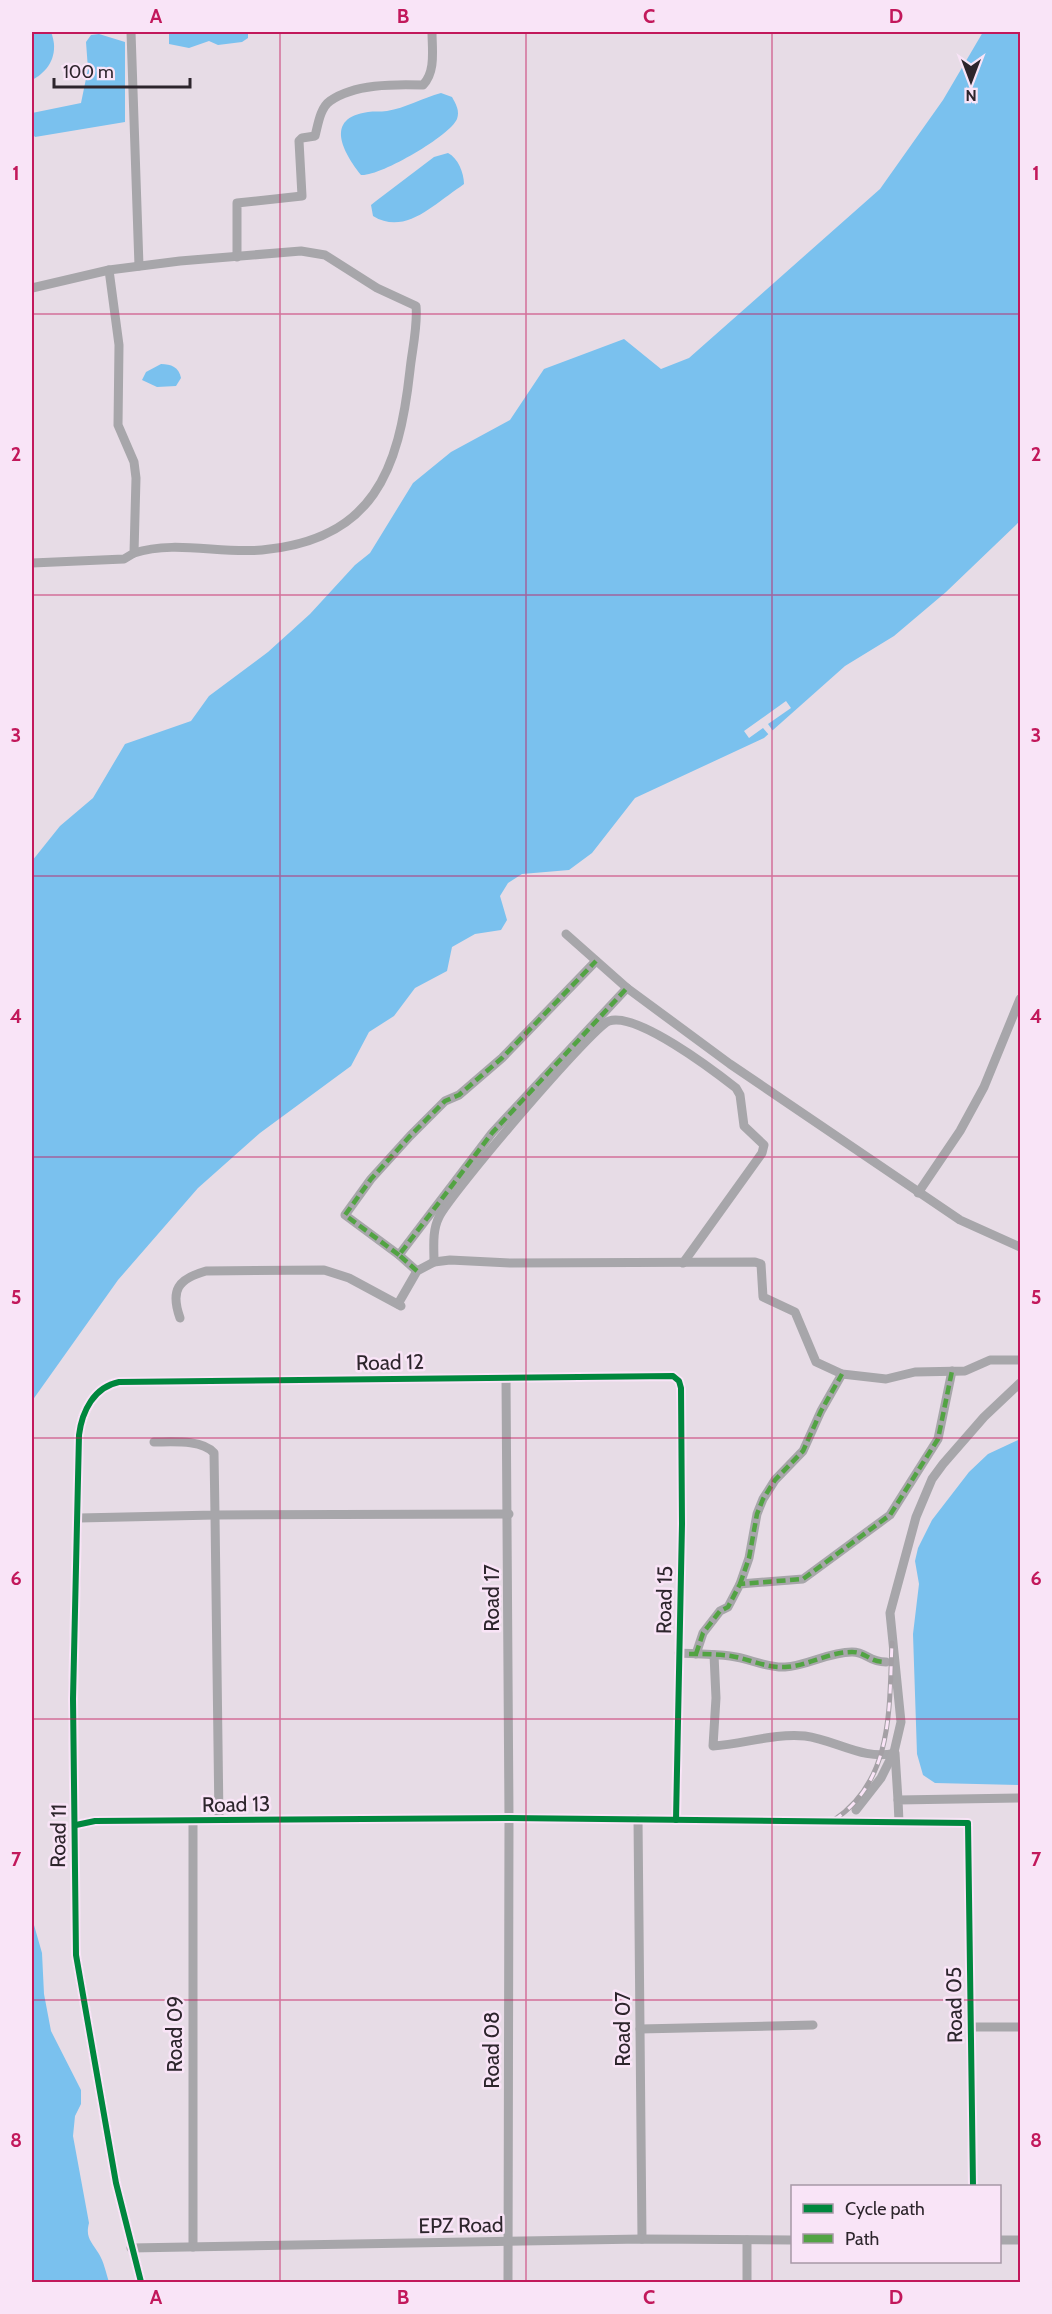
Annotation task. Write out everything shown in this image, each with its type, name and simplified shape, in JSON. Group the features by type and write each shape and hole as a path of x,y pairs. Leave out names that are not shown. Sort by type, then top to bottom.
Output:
{"street":[{"path":"131,32 139,266"},
{"path":"237,257 237,203 302,196 299,141 315,135 323,109 330,101 363,88 423,85 429,79 431,69 432,32"},
{"path":"32,288 109,270 139,266 317,252 377,288 416,306 403,417 391,458 379,486 364,510 348,523 310,542 257,550 161,548 134,554 124,559 32,563"},
{"path":"109,270 118,345 118,424 134,462 136,478 134,554"},
{"path":"566,934 627,988 730,1064 960,1220 1020,1247"},
{"path":"417,1271 345,1215 372,1179 430,1115 444,1101 459,1095 502,1058 596,961"},
{"path":"399,1255 492,1133 627,988"},
{"path":"918,1193 960,1131 984,1087 1020,999"},
{"path":"434,1262 435,1227 439,1216 462,1185 540,1093 597,1031 608,1021 619,1021 632,1022 659,1037 736,1088 742,1101 744,1126 764,1145 762,1153 683,1263"},
{"path":"180,1318 174,1303 176,1291 191,1275 206,1271 324,1270 349,1278 400,1305 417,1271 434,1262 450,1260 510,1263 761,1264 763,1298 795,1312 802,1325 807,1347 816,1362 842,1374 886,1378 915,1372 972,1369 990,1360 1020,1360"},
{"path":"740,1584 803,1579 890,1515 938,1439 952,1371"},
{"path":"696,1654 703,1633 720,1611 728,1607 740,1584 749,1558 757,1514 763,1498 775,1480 803,1451 821,1411 842,1374"},
{"name":"Road 12","path":"100,1389 118,1382 673,1376 679,1381"},
{"name":"Road 17","path":"506,1378 509,1514 509,1818"},
{"name":"Road 15","path":"676,1820 682,1524 679,1381"},
{"path":"856,1810 881,1778 894,1752 901,1722 890,1612 916,1517 932,1479 943,1464 984,1417 1020,1383"},
{"name":"Road 11","path":"100,1389 81,1422 74,1654 76,1955 101,2104 131,2248 141,2283"},
{"path":"154,1442 193,1443 211,1448 214,1453 219,1820"},
{"path":"79,1518 509,1514"},
{"path":"679,1653 730,1656 775,1667 789,1667 817,1657 852,1652 861,1653 870,1661 886,1662"},
{"path":"714,1655 716,1698 713,1746 767,1737 803,1736 881,1756 895,1753 899,1822"},
{"path":"898,1800 1020,1798"},
{"name":"Road 13","path":"76,1825 95,1821 398,1818 968,1823"},
{"name":"Road 08","path":"507,2283 509,1818"},
{"name":"Road 07","path":"638,1819 642,2240"},
{"name":"Road 09","path":"193,1821 193,2247"},
{"name":"Road 05","path":"968,1823 973,2185"},
{"path":"640,2029 813,2025"},
{"path":"971,2027 1020,2027"},
{"name":"EPZ Road","path":"131,2248 642,2240 791,2240"},
{"path":"747,2240 747,2283"},
{"path":"1001,2240 1020,2241"}],"water":[{"path":"32,32 51,32 54,53 44,71 32,80"},
{"path":"169,32 248,32 248,38 242,42 218,45 209,41 189,48 169,44"},
{"path":"983,32 1020,32 1020,521 946,592 894,636 845,666 764,738 635,798 592,853 569,870 522,874 508,883 500,896 507,920 501,930 475,934 452,947 447,971 415,988 394,1016 369,1032 351,1066 260,1133 198,1188 118,1280 32,1401 32,861 60,826 93,798 125,744 191,721 209,696 268,652 310,614 355,565 370,553 413,483 451,452 510,420 544,369 624,339 661,369 689,358 880,189 943,100"},
{"path":"99,34 125,42 125,122 35,137 32,133 32,113 81,103 88,69 86,42 91,35"},
{"path":"441,93 452,97 457,108 457,119 452,126 428,145 397,163 370,174 361,175 348,156 341,137 346,121 354,115 394,110"},
{"path":"448,153 460,166 464,184 429,209 408,220 385,221 373,216 371,205 434,157"},
{"path":"161,364 171,366 178,371 181,378 176,386 157,387 142,380 146,372"},
{"path":"1020,1439 1020,1785 935,1783 923,1775 917,1754 913,1634 919,1584 915,1561 918,1548 932,1520 969,1472 988,1454"},
{"path":"32,1918 42,1953 44,1994 51,2031 81,2090 81,2104 75,2116 73,2136 89,2223 89,2236 102,2260 109,2282 32,2282"}],"pier":[{"path":"786,701 791,708 768,724 773,731 769,735 763,728 749,738 744,731"}],"railway":[{"path":"834,1820 854,1803 868,1784 878,1763 888,1716 892,1643"}],"marked path":[{"path":"399,1255 345,1215 371,1179 410,1136 445,1101 459,1095 502,1058 596,961"},
{"path":"417,1271 399,1255 492,1133 627,988"},
{"path":"696,1654 703,1633 720,1611 728,1607 740,1584 803,1579 890,1515 938,1439 952,1371"},
{"path":"740,1584 749,1558 757,1514 763,1499 775,1480 803,1451 821,1411 842,1374"},
{"path":"689,1654 731,1656 778,1667 793,1666 835,1654 852,1652 886,1662"}],"cycle path":[{"path":"141,2282 116,2183 76,1955 73,1699 79,1435 86,1409 96,1395 110,1385 119,1382 673,1376 679,1381 681,1388 682,1524 676,1820"},
{"path":"76,1825 95,1821 509,1818 968,1823 973,2185"}]}
